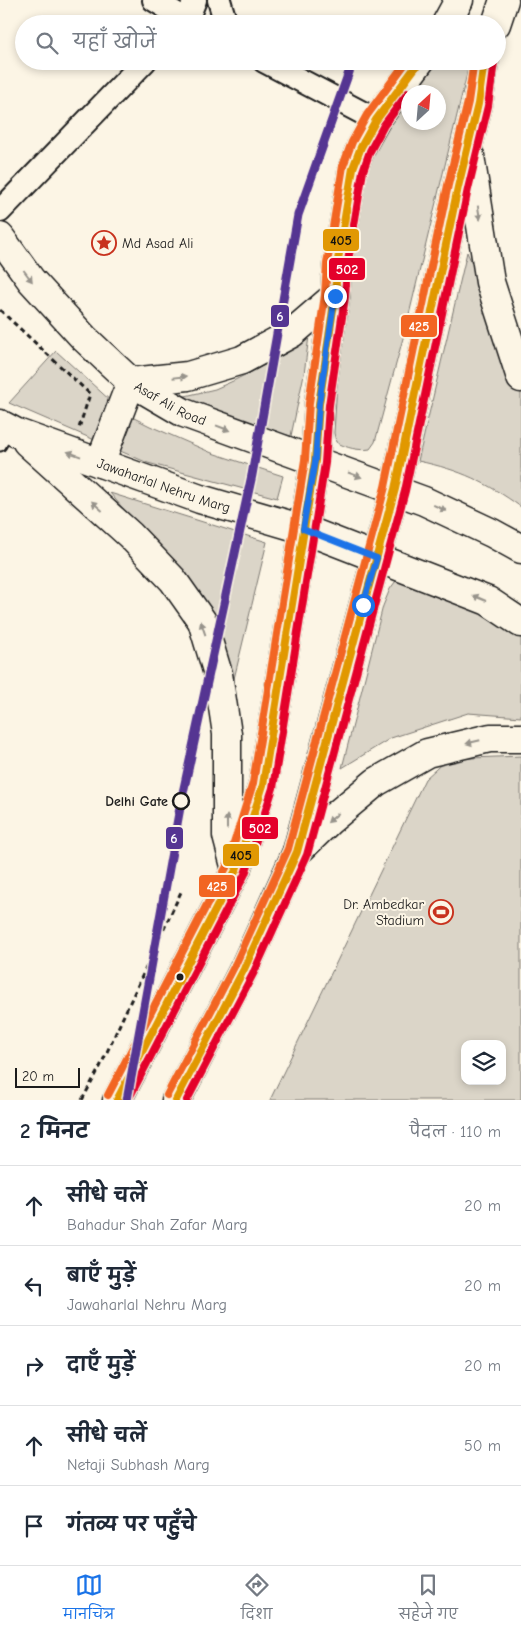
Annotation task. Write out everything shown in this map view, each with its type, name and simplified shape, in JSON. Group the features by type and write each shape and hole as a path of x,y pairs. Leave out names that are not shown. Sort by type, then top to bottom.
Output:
{"main road":[{"path":"451,15 459,0"},
{"path":"499,15 504,0"},
{"path":"117,1100 236,870 263,785 315,461 319,404 335,296 337,266 353,168 361,147 376,120 413,70"},
{"path":"176,1100 244,969 297,852 395,489 458,187 478,104 483,70"},
{"path":"468,148 490,282 521,378"},
{"name":"Asaf Ali Road","path":"0,237 31,280 84,338 131,382 184,413 395,489"},
{"path":"100,463 131,382 188,376 242,360 292,333 335,296"},
{"path":"7,433 130,535 173,580 202,621 218,674 227,734 227,836 236,870"},
{"name":"Jawaharlal Nehru Marg","path":"7,433 72,453 200,499 303,529 488,601 521,623"},
{"path":"395,489 492,533 521,549"},
{"path":"297,852 329,821 376,782 427,753 490,738 521,738"}],"street":[{"path":"155,0 186,15"},
{"path":"219,0 223,15"},
{"path":"0,211 136,70"},
{"path":"281,70 376,120"}],"path":[{"path":"0,310 90,394 72,453"},
{"path":"82,1100 100,1067 181,892"}],"shaded area":[{"path":"430,70 468,70 406,327 375,442 370,449 361,450 336,442 334,433 344,266 367,153 401,108 401,130 446,130 446,85 418,85"},
{"path":"467,252 521,373 521,507 473,478 447,468 418,461"},
{"path":"309,336 304,374 291,436 267,430 181,397 215,389 233,381 280,357 293,345"},
{"path":"56,351 124,413 212,453 283,476 277,498 148,463 9,403"},
{"path":"110,493 267,542 233,683 140,529"},
{"path":"398,578 521,624 521,717 468,713 391,738 342,768 383,606 390,589"},
{"name":"Dr. Ambedkar Stadium","path":"521,756 521,1100 270,1100 425,779 447,759"}],"transit line":[{"name":"6","path":"127,1100 181,802 252,475 298,215 350,70"},
{"name":"425","path":"108,1095 227,866 253,783 305,460 309,403 325,295 327,264 343,166 352,142 367,115 400,70"},
{"name":"405","path":"117,1100 236,870 263,785 315,461 319,404 335,296 337,266 353,168 361,147 376,120 413,70"},
{"name":"425","path":"167,1095 235,965 288,849 385,487 448,185 468,102 473,70"},
{"name":"405","path":"176,1100 244,969 297,852 395,489 458,187 478,104 483,70"},
{"name":"502","path":"187,1100 253,974 307,855 405,491 468,189 488,106 493,70"},
{"name":"502","path":"128,1100 245,874 273,788 325,463 329,405 345,297 347,267 363,171 370,151 384,125 401,102"}],"place":[{"name":"Md Asad Ali","path":"104,243"},
{"name":"Delhi Gate","path":"181,801"},
{"name":"Dr. Ambedkar Stadium","path":"441,912"}],"route":[{"path":"335,296 319,404 315,461 303,529 377,558 363,605"}]}
